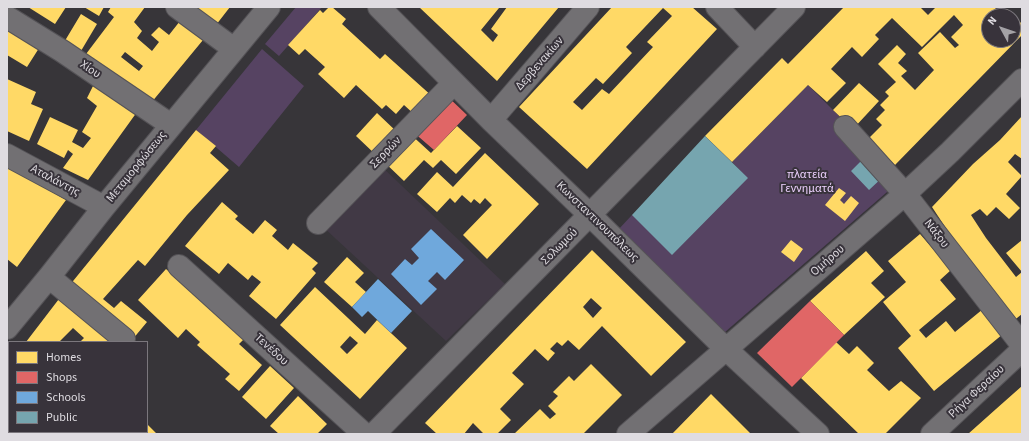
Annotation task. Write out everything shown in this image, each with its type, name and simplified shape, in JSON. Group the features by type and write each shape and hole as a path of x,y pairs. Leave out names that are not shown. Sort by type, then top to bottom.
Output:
{"street":[{"path":"177,7 234,49"},
{"name":"Μεταμορφώσεως","path":"7,328 104,207 269,7"},
{"name":"Κωνσταντινουπόλεως","path":"379,7 491,120 726,349 818,434"},
{"name":"Δερβενακίων","path":"491,120 588,7"},
{"path":"717,7 755,47"},
{"name":"Σολωμού","path":"374,434 591,216 794,7"},
{"name":"Χίου","path":"7,17 62,51 171,125"},
{"name":"Ομήρου","path":"628,434 905,194 956,147 1022,80"},
{"name":"Σερρών","path":"318,223 454,83"},
{"name":"Νάξου","path":"844,127 905,194 1021,352"},
{"name":"Αταλάντης","path":"7,155 104,207"},
{"name":"Τενέδου","path":"178,266 364,434"},
{"path":"49,277 124,339"},
{"name":"Ρήγα Φεραίου","path":"932,434 1021,352"}],"shaded area":[{"path":"380,165 505,284 446,341 322,226"}],"green space":[{"path":"296,7 322,7 279,56 265,44"},
{"path":"262,49 304,86 239,167 196,130"},
{"name":"πλατεία Γεννηματά","path":"808,85 844,121 894,186 725,332 617,231 632,215 747,178 732,162"}],"building: Homes":[{"path":"28,7 66,7 55,24"},
{"path":"84,7 104,7 99,16"},
{"path":"111,7 145,7 134,22 142,31 137,38 152,51 159,42 151,35 159,27 169,35 180,21 203,40 151,103 83,58 114,17 108,12","holes":["125,52 143,66 139,71 121,57"]},
{"path":"194,7 230,7 216,25"},
{"path":"329,7 332,7 346,19 342,24 380,59 385,54 433,97 415,115 404,105 396,114 386,105 382,109 356,85 344,98 318,74 325,67 305,49 299,55 288,45 320,10 323,13"},
{"path":"419,7 497,7 499,8 481,30 493,42 498,35 491,29 507,7 559,7 497,81"},
{"path":"612,7 692,7 717,29 587,169 519,107","holes":["663,8 672,16 647,42 653,47 609,94 602,89 582,110 573,102 596,78 603,84 632,53 626,47"]},
{"path":"844,7 920,7 928,15 936,7 994,7 995,8 981,8 981,48 1009,48 895,165 868,139 882,125 876,119 885,110 880,105 889,96 885,92 896,82 878,64 897,45 906,54 898,63 907,71 901,76 915,90 934,70 918,53 940,32 955,48 959,45 951,37 963,25 954,15 922,47 892,18 875,35 879,39 862,57 852,47 831,69 846,83 827,102 808,85 732,162 705,136 782,58 788,64"},
{"path":"81,14 97,24 78,56 63,44"},
{"path":"1021,23 1022,24 1021,36"},
{"path":"7,25 41,45 27,67 7,55"},
{"path":"7,79 36,92 31,104 43,109 29,141 7,131"},
{"path":"859,83 879,101 853,129 833,110"},
{"path":"94,84 137,112 88,180 63,168 73,154 68,150 64,158 37,144 50,117 78,130 72,142 83,148 91,138 82,132 97,106 87,98"},
{"path":"377,113 397,132 376,155 356,136"},
{"path":"1022,116 1022,159 1015,154 1008,162 1022,176 1006,194 1020,208 1009,219 996,207 987,216 980,209 971,215 986,238 1016,277 1022,272 1022,314 1012,322 963,254 932,207 973,164 1000,140"},
{"path":"457,126 481,148 456,174 441,160 433,168 424,160 404,181 382,160 408,132 431,153"},
{"path":"196,130 216,146 210,153 229,170 187,215 145,266 138,260 103,299 114,308 121,301 147,322 132,340 69,286"},
{"path":"485,153 539,204 487,259 463,235 492,205 485,198 480,204 474,199 471,203 462,195 455,203 450,198 437,212 417,194 437,172 453,187"},
{"path":"7,166 66,200 17,267 7,259"},
{"path":"839,188 846,193 840,200 844,204 851,196 859,203 845,221 825,205"},
{"path":"222,202 238,216 235,219 253,234 265,220 277,230 272,236 288,250 293,243 318,263 312,269 316,273 276,319 249,296 261,282 252,275 248,280 228,263 219,274 185,246"},
{"path":"920,234 951,270 940,280 956,299 919,330 926,338 946,321 955,332 983,309 1003,334 934,391 898,348 911,336 883,302 906,282 888,261"},
{"path":"791,240 803,249 794,262 781,252"},
{"path":"1022,240 1022,272 1006,253"},
{"path":"592,250 686,342 651,376 602,326 579,350 568,340 562,346 557,342 550,349 555,353 548,361 535,349 512,373 524,384 500,409 511,420 497,434 484,434 473,423 464,434 437,434 425,423","holes":["591,298 602,308 593,318 583,307"]},
{"path":"866,251 884,271 871,283 885,297 844,335 810,301"},
{"path":"347,257 364,273 355,282 366,292 352,307 324,282"},
{"path":"166,269 244,339 239,344 262,365 239,391 225,379 230,374 197,345 200,342 186,329 178,338 138,300"},
{"path":"315,287 365,334 377,320 407,348 360,399 280,325","holes":["350,336 358,343 347,354 340,347"]},
{"path":"62,295 117,341 81,341 84,338 73,328 60,341 27,341"},
{"path":"836,342 849,354 857,346 874,363 867,370 889,391 901,381 921,398 885,434 859,434 801,378"},
{"path":"591,364 622,395 583,434 514,434 540,409 550,419 556,414 548,406 558,396 553,392 569,376 574,381"},
{"path":"270,366 294,388 266,419 242,397"},
{"path":"1022,386 1022,434 968,434 996,409"},
{"path":"711,394 751,434 672,434"},
{"path":"298,396 327,424 317,434 279,434 270,426"},
{"path":"148,425 157,434 98,433 148,433"}],"building: Shops":[{"path":"446,95 467,115 434,150 412,131"},
{"path":"810,301 844,335 792,387 757,353"}],"building: Schools":[{"path":"431,229 464,260 445,280 437,272 428,281 437,289 421,305 391,274 405,259 412,265 419,258 411,249"},
{"path":"378,279 412,311 391,333 368,311 362,317 352,307"}],"building: Public":[{"path":"705,136 748,178 672,255 632,215"},
{"path":"865,157 884,176 869,190 851,171"}]}
